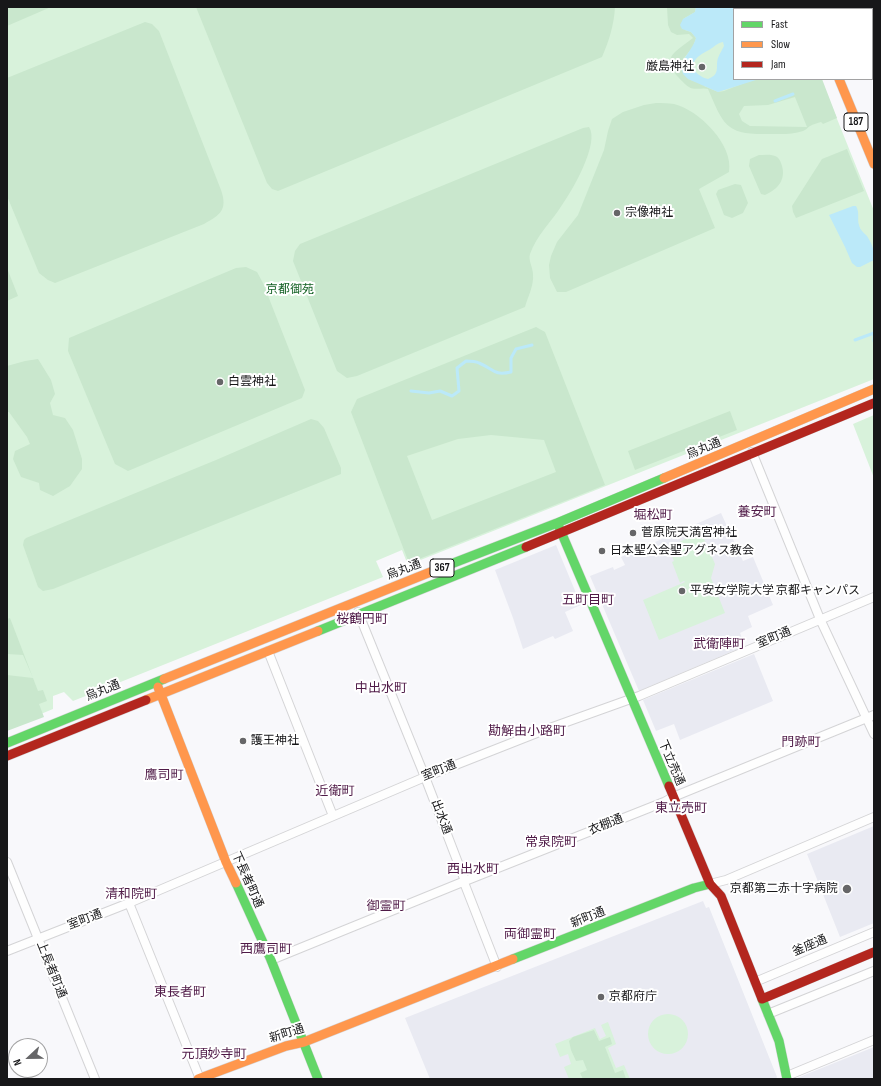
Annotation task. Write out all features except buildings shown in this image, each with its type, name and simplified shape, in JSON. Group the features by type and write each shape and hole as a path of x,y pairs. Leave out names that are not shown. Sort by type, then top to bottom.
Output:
{"main road":[{"name":"187","path":"839,80 874,164"},
{"name":"烏丸通","path":"7,756 354,602 557,523 874,389"},
{"name":"烏丸通","path":"7,743 158,688 268,652 358,614 561,533 874,403"},
{"name":"下立売通","path":"557,523 710,884 721,896 778,1041 787,1078"},
{"name":"下長者町通","path":"158,688 226,862 271,960 318,1079"},
{"name":"新町通","path":"199,1079 286,1046 304,1042 694,888 710,884"},
{"path":"762,999 874,952"}],"street":[{"path":"749,443 820,619 870,717 874,734"},
{"name":"室町通","path":"7,951 129,903 426,777 546,729 631,698 874,597"},
{"name":"出水通","path":"354,602 426,777 465,881 465,885 497,967"},
{"path":"268,652 333,816"},
{"name":"衣棚通","path":"271,960 664,802 870,717"},
{"name":"新町通","path":"710,884 726,880 874,817"},
{"name":"上長者町通","path":"7,862 95,1079"},
{"path":"129,903 199,1079"},
{"name":"釜座通","path":"755,982 874,932"},
{"path":"768,1014 874,971"},
{"path":"787,1078 874,1040"}],"shaded area":[{"name":"平安女学院大学 京都キャンパス","path":"721,513 743,561 753,557 773,605 748,616 752,627 740,633 745,646 639,691 590,576 613,567 614,570 625,565 621,557"},
{"path":"556,545 581,605 565,612 573,631 555,639 553,636 523,649 495,570"},
{"path":"754,654 773,701 680,740 674,724 656,731 643,700"},
{"name":"京都第二赤十字病院","path":"874,826 874,923 840,937 807,854"},
{"name":"京都府庁","path":"703,901 706,908 709,907 777,1077 776,1079 430,1079 405,1018"},
{"path":"874,1047 874,1079 797,1079 797,1078"}],"green space":[{"name":"京都御苑","path":"7,7 792,7 733,8 733,80 821,80 874,211 874,379 408,565 402,550 376,561 383,577 73,701 64,692 53,696 53,709 7,728"},
{"path":"7,7 51,7 7,26"},
{"path":"196,7 615,7 611,33 602,57 278,191 272,189 267,183"},
{"path":"667,7 696,7 695,12 683,19 685,30 691,32 696,38 693,47 684,58 688,79 705,85 704,86 718,92 754,80 822,80 837,118 823,124 821,122 814,124 804,131 790,134 755,134 735,130 728,126 723,120 708,89 694,89 689,87 673,71 670,63 672,56 677,50 693,38 689,34 677,35 671,32 668,25","holes":["795,97 807,127 750,126 742,121 739,114 744,106 768,105"]},
{"path":"145,22 152,24 159,31 221,190 224,202 223,207 218,215 204,224 55,283 39,273 7,196 7,78"},
{"path":"656,103 674,104 694,113 713,130 726,151 729,162 729,172 699,189 715,228 566,292 557,292 550,278 549,265 551,256 557,242 578,215 604,150 612,119 623,112 644,105"},
{"path":"589,127 591,144 578,178 558,211 540,235 530,254 533,278 532,287 525,307 357,376 347,378 337,371 293,261 295,251 300,244 583,128"},
{"path":"847,149 864,191 796,218 792,206 822,159"},
{"path":"759,155 776,156 783,168 782,178 778,186 770,193 765,195 761,194 749,166 750,159"},
{"path":"735,184 741,185 748,203 743,213 732,218 724,215 716,194 718,190"},
{"path":"246,267 257,272 263,283 305,390 302,398 128,471 115,464 68,351 69,338 236,268"},
{"path":"7,268 18,296 7,301"},
{"path":"536,327 545,332 605,485 409,563 351,412 357,399","holes":["491,435 544,440 556,472 432,520 407,456 458,439"]},
{"path":"38,359 51,380 55,394 50,403 53,415 65,418 73,430 82,459 82,469 70,486 53,496 40,490 39,483 21,477 13,459 15,451 30,444 27,437 9,412 7,412 7,366"},
{"path":"730,411 737,430 635,470 628,451"},
{"path":"874,415 874,478 853,424"},
{"path":"311,419 318,421 324,428 341,468 341,474 53,589 43,591 38,587 23,545 26,538 216,460"},
{"path":"701,532 715,564 711,578 725,613 659,640 643,600 685,582 680,583 672,562 674,561 668,547"},
{"path":"10,618 38,691 43,690 47,701 39,704 44,717 7,731 7,675 33,678 23,655 7,654 7,619"},
{"path":"672,1014 679,1017 685,1023 688,1034 687,1042 679,1051 672,1054 664,1054 657,1051 649,1042 648,1030 651,1023 660,1015"},
{"path":"608,1022 616,1044 608,1048 616,1068 624,1065 630,1079 569,1079 564,1067 571,1064 568,1054 560,1057 555,1044 595,1028 600,1039 606,1036 601,1025"},
{"path":"594,1030 599,1041 610,1037 612,1044 605,1047 615,1073 623,1070 626,1079 583,1079 580,1073 587,1070 583,1060 576,1061 569,1041 573,1037"}],"water":[{"path":"696,7 742,7 733,8 733,80 756,80 718,92 688,79 683,74 681,66 696,38 691,32 682,29 680,25 683,19 695,12","holes":["723,42 724,46 718,58 716,73 708,79 698,74 694,69 694,62 697,58 719,43"]},
{"path":"856,206 858,223 861,230 869,239 874,254 874,260 860,267 857,267 852,263 829,215"}],"waterway":[{"path":"775,101 793,94"},
{"path":"855,340 874,333"},
{"path":"874,334 874,341"},
{"path":"411,391 429,393 440,391 452,396 459,391 457,368 466,361 477,362 501,373 511,372 511,358 516,349 532,345"}],"traffic: fast":[{"path":"438,569 557,523 664,478"},
{"path":"559,527 669,786"},
{"path":"318,631 526,547"},
{"path":"7,743 164,679"},
{"path":"236,883 271,960 318,1079"},
{"path":"513,959 694,888 710,884"},
{"path":"762,999 779,1041 787,1079"}],"traffic: slow":[{"path":"839,80 874,164"},
{"path":"664,478 874,389"},
{"path":"164,679 438,569"},
{"path":"146,700 318,631"},
{"path":"158,687 226,862 236,883"},
{"path":"198,1079 286,1046 304,1042 513,959"}],"traffic: jam":[{"path":"526,547 874,403"},
{"path":"7,756 146,700"},
{"path":"669,786 710,884 721,896 762,999"},
{"path":"762,999 874,952"}],"place":[{"name":"厳島神社","path":"702,67"},
{"name":"宗像神社","path":"617,213"},
{"name":"白雲神社","path":"220,382"},
{"name":"菅原院天満宮神社","path":"633,533"},
{"name":"日本聖公会聖アグネス教会","path":"602,551"},
{"name":"平安女学院大学 京都キャンパス","path":"682,591"},
{"name":"護王神社","path":"243,741"},
{"name":"京都第二赤十字病院","path":"847,889"},
{"name":"京都府庁","path":"601,997"}],"district":[{"name":"養安町","path":"757,513"},
{"name":"堀松町","path":"653,516"},
{"name":"五町目町","path":"588,601"},
{"name":"桜鶴円町","path":"362,620"},
{"name":"武衛陣町","path":"719,645"},
{"name":"中出水町","path":"381,689"},
{"name":"勘解由小路町","path":"527,732"},
{"name":"門跡町","path":"801,743"},
{"name":"鷹司町","path":"164,776"},
{"name":"近衛町","path":"335,792"},
{"name":"東立売町","path":"681,809"},
{"name":"常泉院町","path":"551,843"},
{"name":"西出水町","path":"473,870"},
{"name":"清和院町","path":"131,895"},
{"name":"御霊町","path":"386,907"},
{"name":"両御霊町","path":"530,935"},
{"name":"西鷹司町","path":"266,950"},
{"name":"東長者町","path":"180,993"},
{"name":"元頂妙寺町","path":"214,1055"}]}
